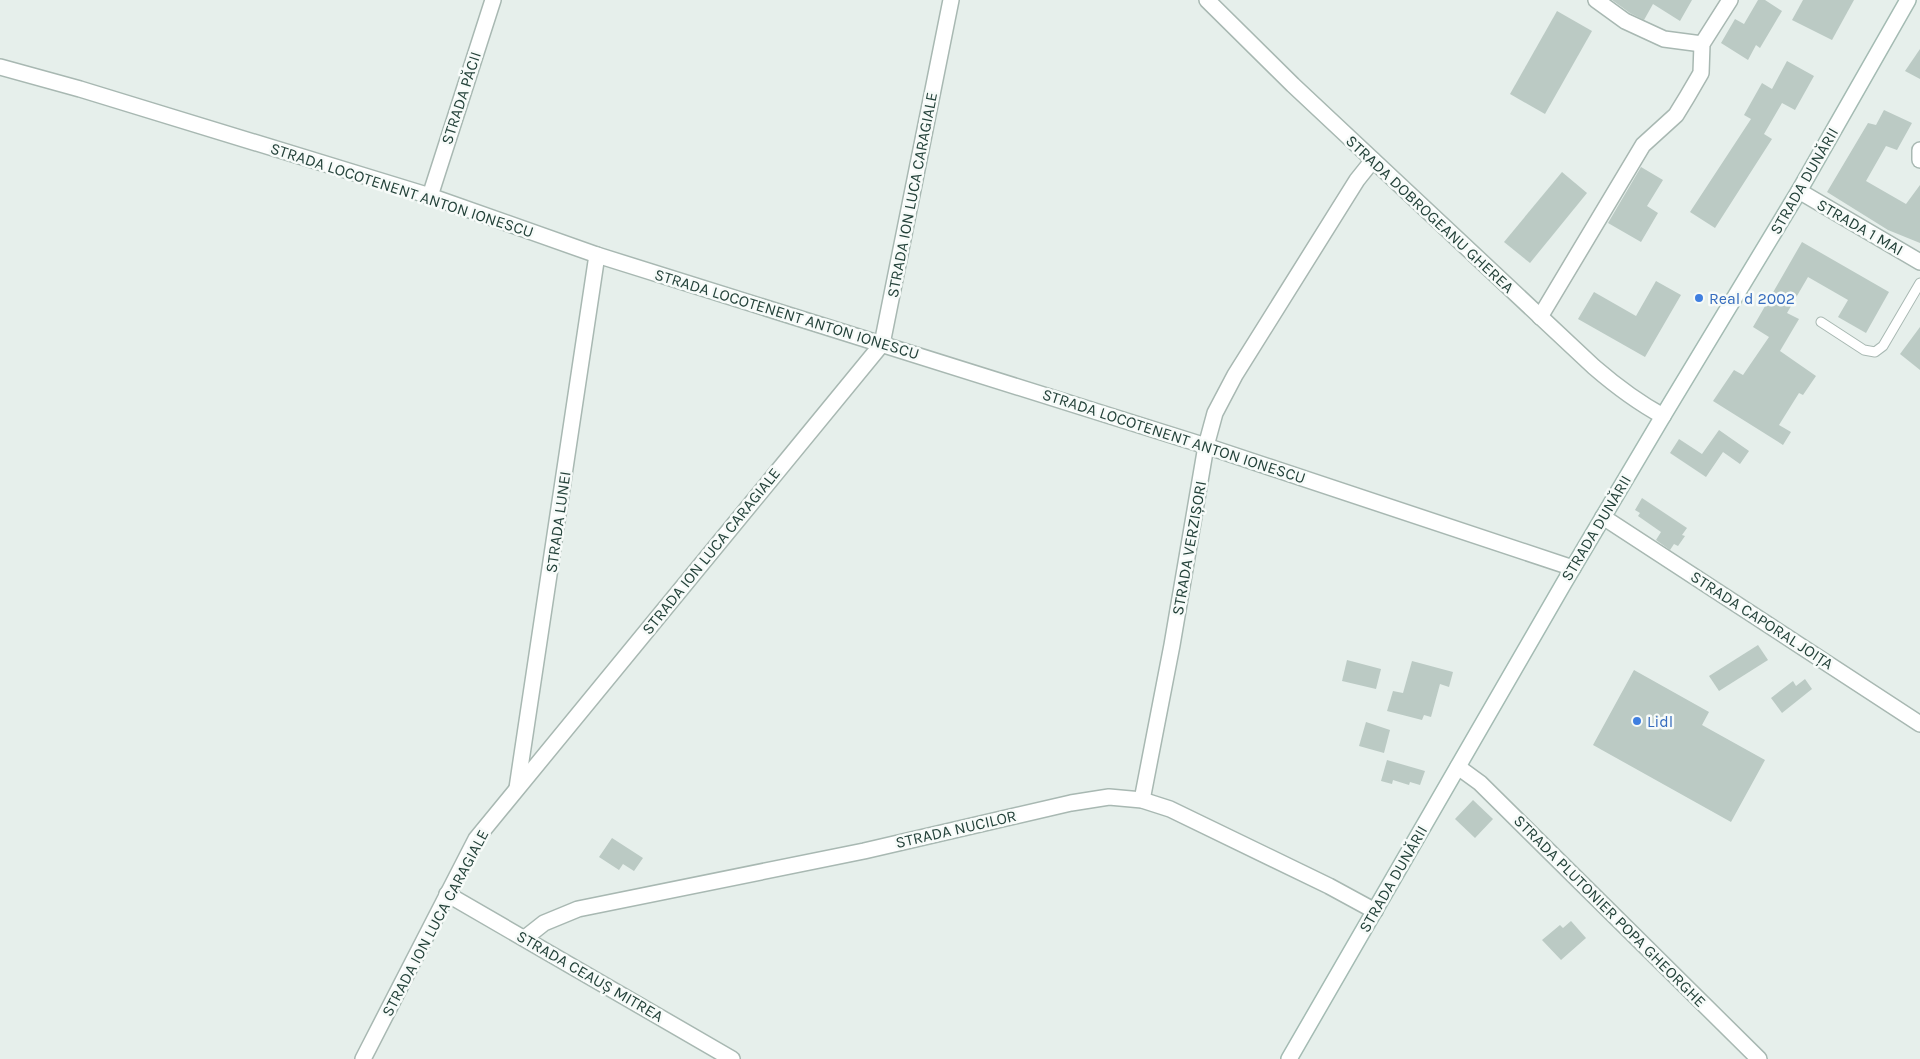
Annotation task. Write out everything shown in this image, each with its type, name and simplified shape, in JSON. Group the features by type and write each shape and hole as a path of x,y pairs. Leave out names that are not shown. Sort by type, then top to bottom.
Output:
{"street":[{"name":"STRADA PĂCII","path":"430,196 493,0"},
{"name":"STRADA ION LUCA CARAGIALE","path":"363,1059 476,839 882,344 951,0"},
{"name":"STRADA DOBROGEANU GHEREA","path":"1207,0 1293,85 1620,390 1641,405 1663,416"},
{"path":"1596,0 1625,21 1664,40 1702,44"},
{"path":"1540,317 1643,145 1676,115 1687,97 1701,73 1702,44 1730,0"},
{"name":"STRADA DUNĂRII","path":"1289,1059 1573,568 1799,191 1908,0"},
{"name":"STRADA LOCOTENENT ANTON IONESCU","path":"0,67 80,89 430,196 597,255 1206,446 1573,568"},
{"path":"1920,150 1920,160"},
{"name":"STRADA VERZIȘORI","path":"1142,800 1172,645 1206,446 1215,413 1235,375 1358,180 1373,160"},
{"name":"STRADA 1 MAI","path":"1799,191 1920,262"},
{"name":"STRADA LUNEI","path":"517,788 597,255"},
{"name":"STRADA CAPORAL JOIȚA","path":"1603,517 1920,724"},
{"name":"STRADA PLUTONIER POPA GHEORGHE","path":"1458,767 1480,783 1759,1059"},
{"name":"STRADA NUCILOR","path":"525,938 544,923 578,909 864,851 1071,803 1109,798 1142,800 1170,809 1329,886 1375,911"},
{"name":"STRADA CEAUȘ MITREA","path":"447,894 732,1059"}],"lane":[{"path":"1821,322 1864,350 1875,352 1882,346 1920,282"}],"building":[{"path":"1612,0 1692,0 1680,21 1653,4 1644,20"},
{"path":"1758,0 1765,0 1782,11 1760,48 1756,45 1748,60 1721,43 1735,19 1744,24"},
{"path":"1803,0 1854,0 1832,40 1792,20"},
{"path":"1557,11 1592,31 1545,114 1510,94"},
{"path":"1920,49 1920,79 1905,71"},
{"path":"1787,61 1814,76 1795,110 1782,103 1764,134 1772,139 1715,228 1690,212 1751,119 1744,115 1762,83 1772,89"},
{"path":"1884,110 1912,123 1897,150 1886,146 1866,181 1906,204 1920,185 1920,243 1888,230 1827,192 1868,123 1876,125"},
{"path":"1641,167 1663,180 1647,206 1658,213 1641,242 1608,223"},
{"path":"1562,172 1587,193 1530,263 1504,242"},
{"path":"1802,242 1889,292 1866,333 1838,317 1848,300 1808,277 1787,313 1799,319 1780,351 1816,376 1803,395 1799,393 1779,425 1791,432 1783,445 1713,401 1734,370 1743,375 1769,337 1753,327"},
{"path":"1656,281 1681,295 1645,357 1578,319 1594,292 1636,316"},
{"path":"1920,327 1920,370 1900,354"},
{"path":"1719,430 1749,451 1740,464 1723,452 1706,477 1670,453 1679,439 1702,454"},
{"path":"1642,498 1687,528 1682,535 1685,536 1678,546 1674,544 1670,550 1656,540 1661,532 1638,516 1640,513 1635,510"},
{"path":"1758,645 1768,660 1719,691 1709,676"},
{"path":"1347,660 1381,669 1376,689 1342,681"},
{"path":"1412,661 1453,672 1449,687 1440,684 1431,717 1424,715 1422,720 1387,711 1393,691 1403,693"},
{"path":"1634,670 1709,712 1702,725 1765,760 1731,822 1593,745"},
{"path":"1805,679 1812,689 1782,713 1771,698 1793,681 1796,686"},
{"path":"1366,722 1390,730 1384,753 1359,746"},
{"path":"1387,760 1425,771 1420,785 1410,782 1409,785 1393,780 1392,784 1381,781"},
{"path":"1473,800 1493,819 1475,838 1455,819"},
{"path":"612,838 643,858 634,871 623,864 619,870 599,857"},
{"path":"1571,921 1586,938 1561,960 1542,940 1560,925 1563,928"}],"place":[{"name":"Real d 2002","path":"1699,298"},
{"name":"Lidl","path":"1637,721"}]}
